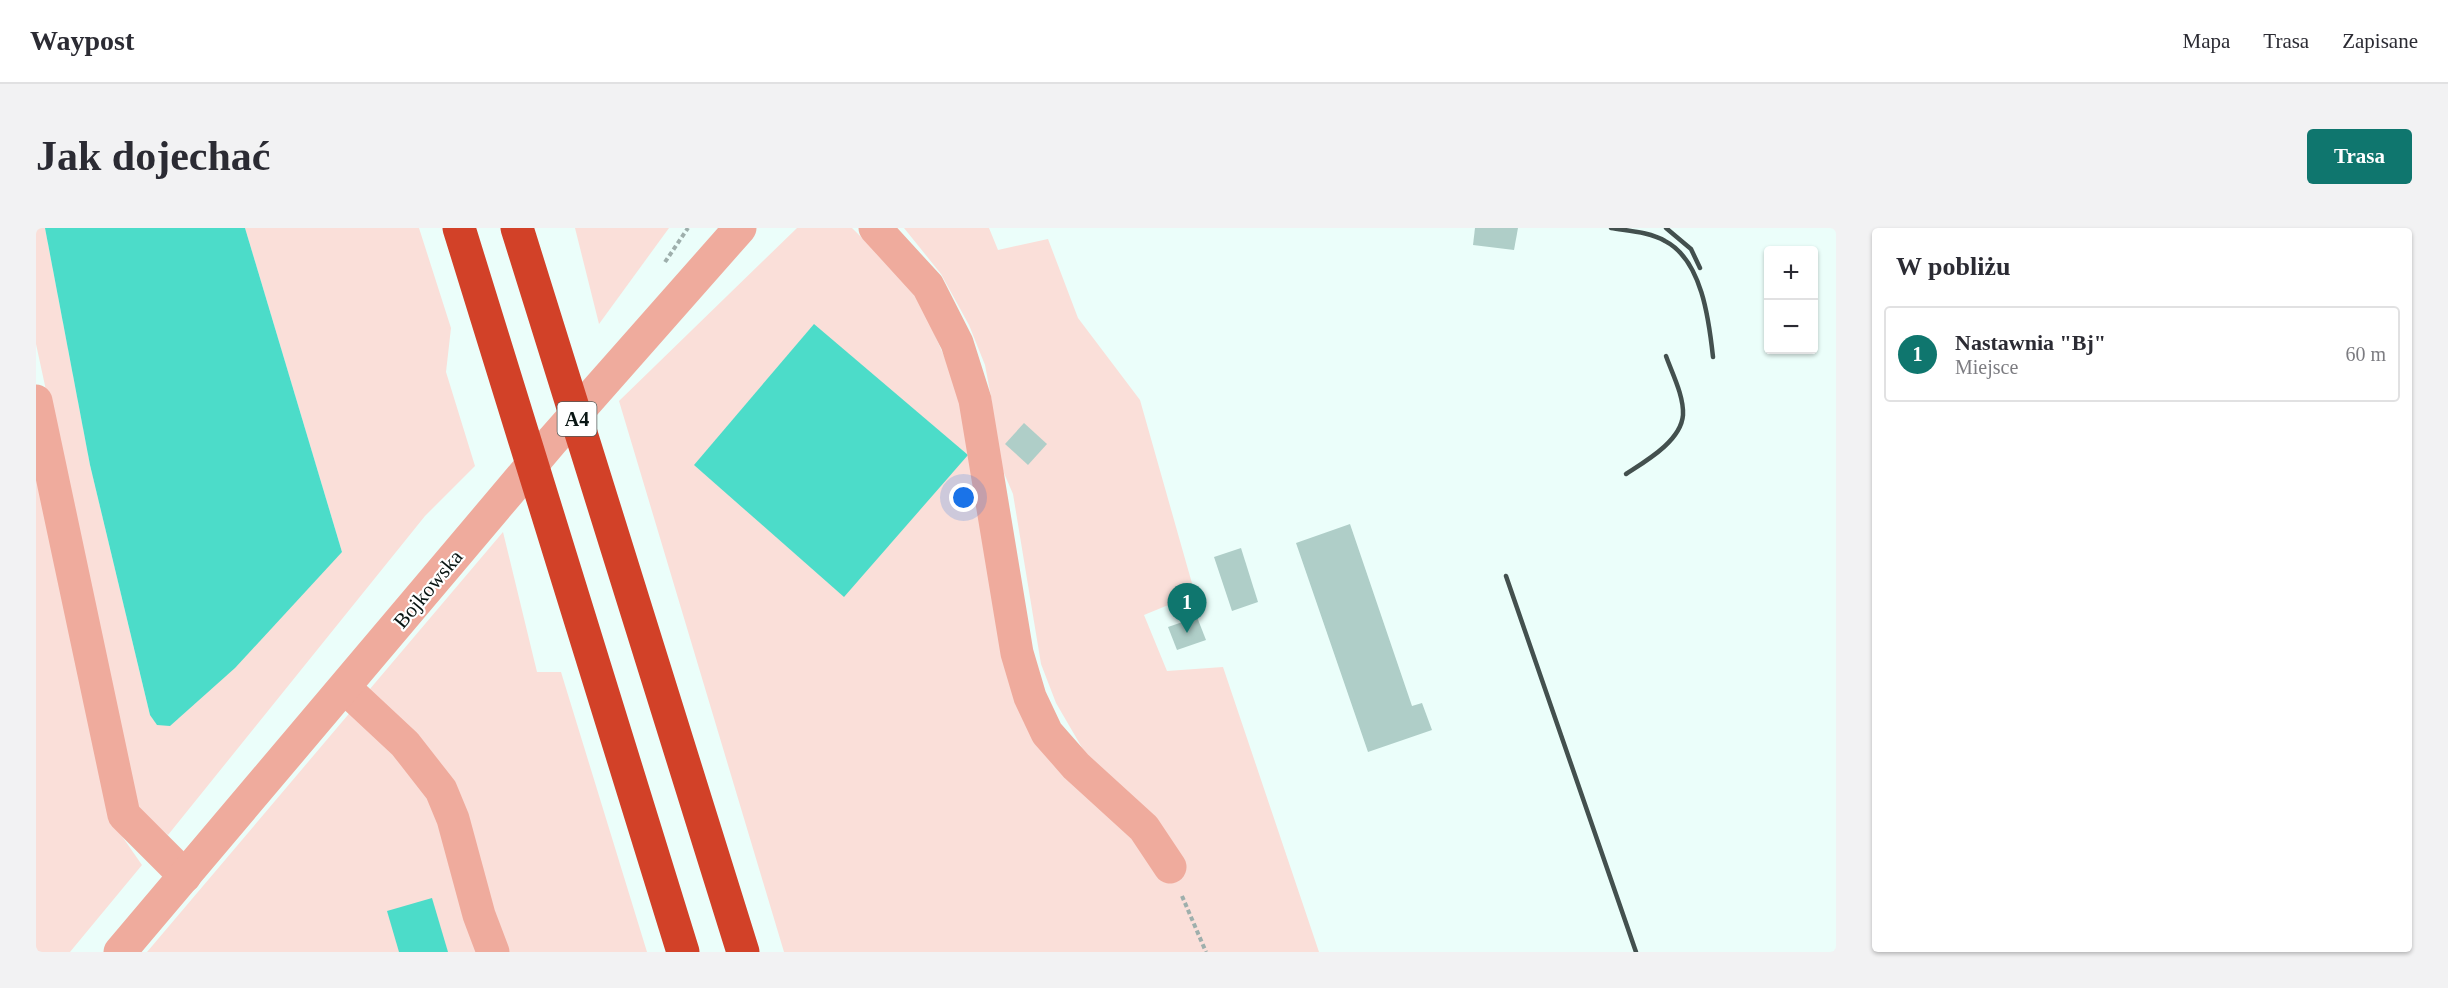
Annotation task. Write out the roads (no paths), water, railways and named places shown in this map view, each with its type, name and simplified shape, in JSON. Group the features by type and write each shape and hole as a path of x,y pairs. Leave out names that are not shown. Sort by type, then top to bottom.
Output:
{"highway":[{"path":"459,228 683,952"},
{"name":"A4","path":"519,232 742,952"}],"street":[{"name":"Bojkowska","path":"120,952 552,441 740,228"},
{"path":"875,228 928,286 957,343 975,400 1017,653 1030,697 1047,733 1076,765 1144,828 1170,867"},
{"path":"36,400 124,815 185,876"},
{"path":"345,688 405,744 441,790 453,819 479,915 493,952"}],"railway":[{"path":"1611,228 1659,238 1678,250 1688,262 1706,309 1713,357"},
{"path":"1666,228 1691,249 1700,268"},
{"path":"1626,474 1669,442 1681,424 1682,400 1666,356"},
{"path":"1506,576 1636,952"}],"place":[{"name":"Nastawnia \"Bj\"","path":"1187,633"}]}
